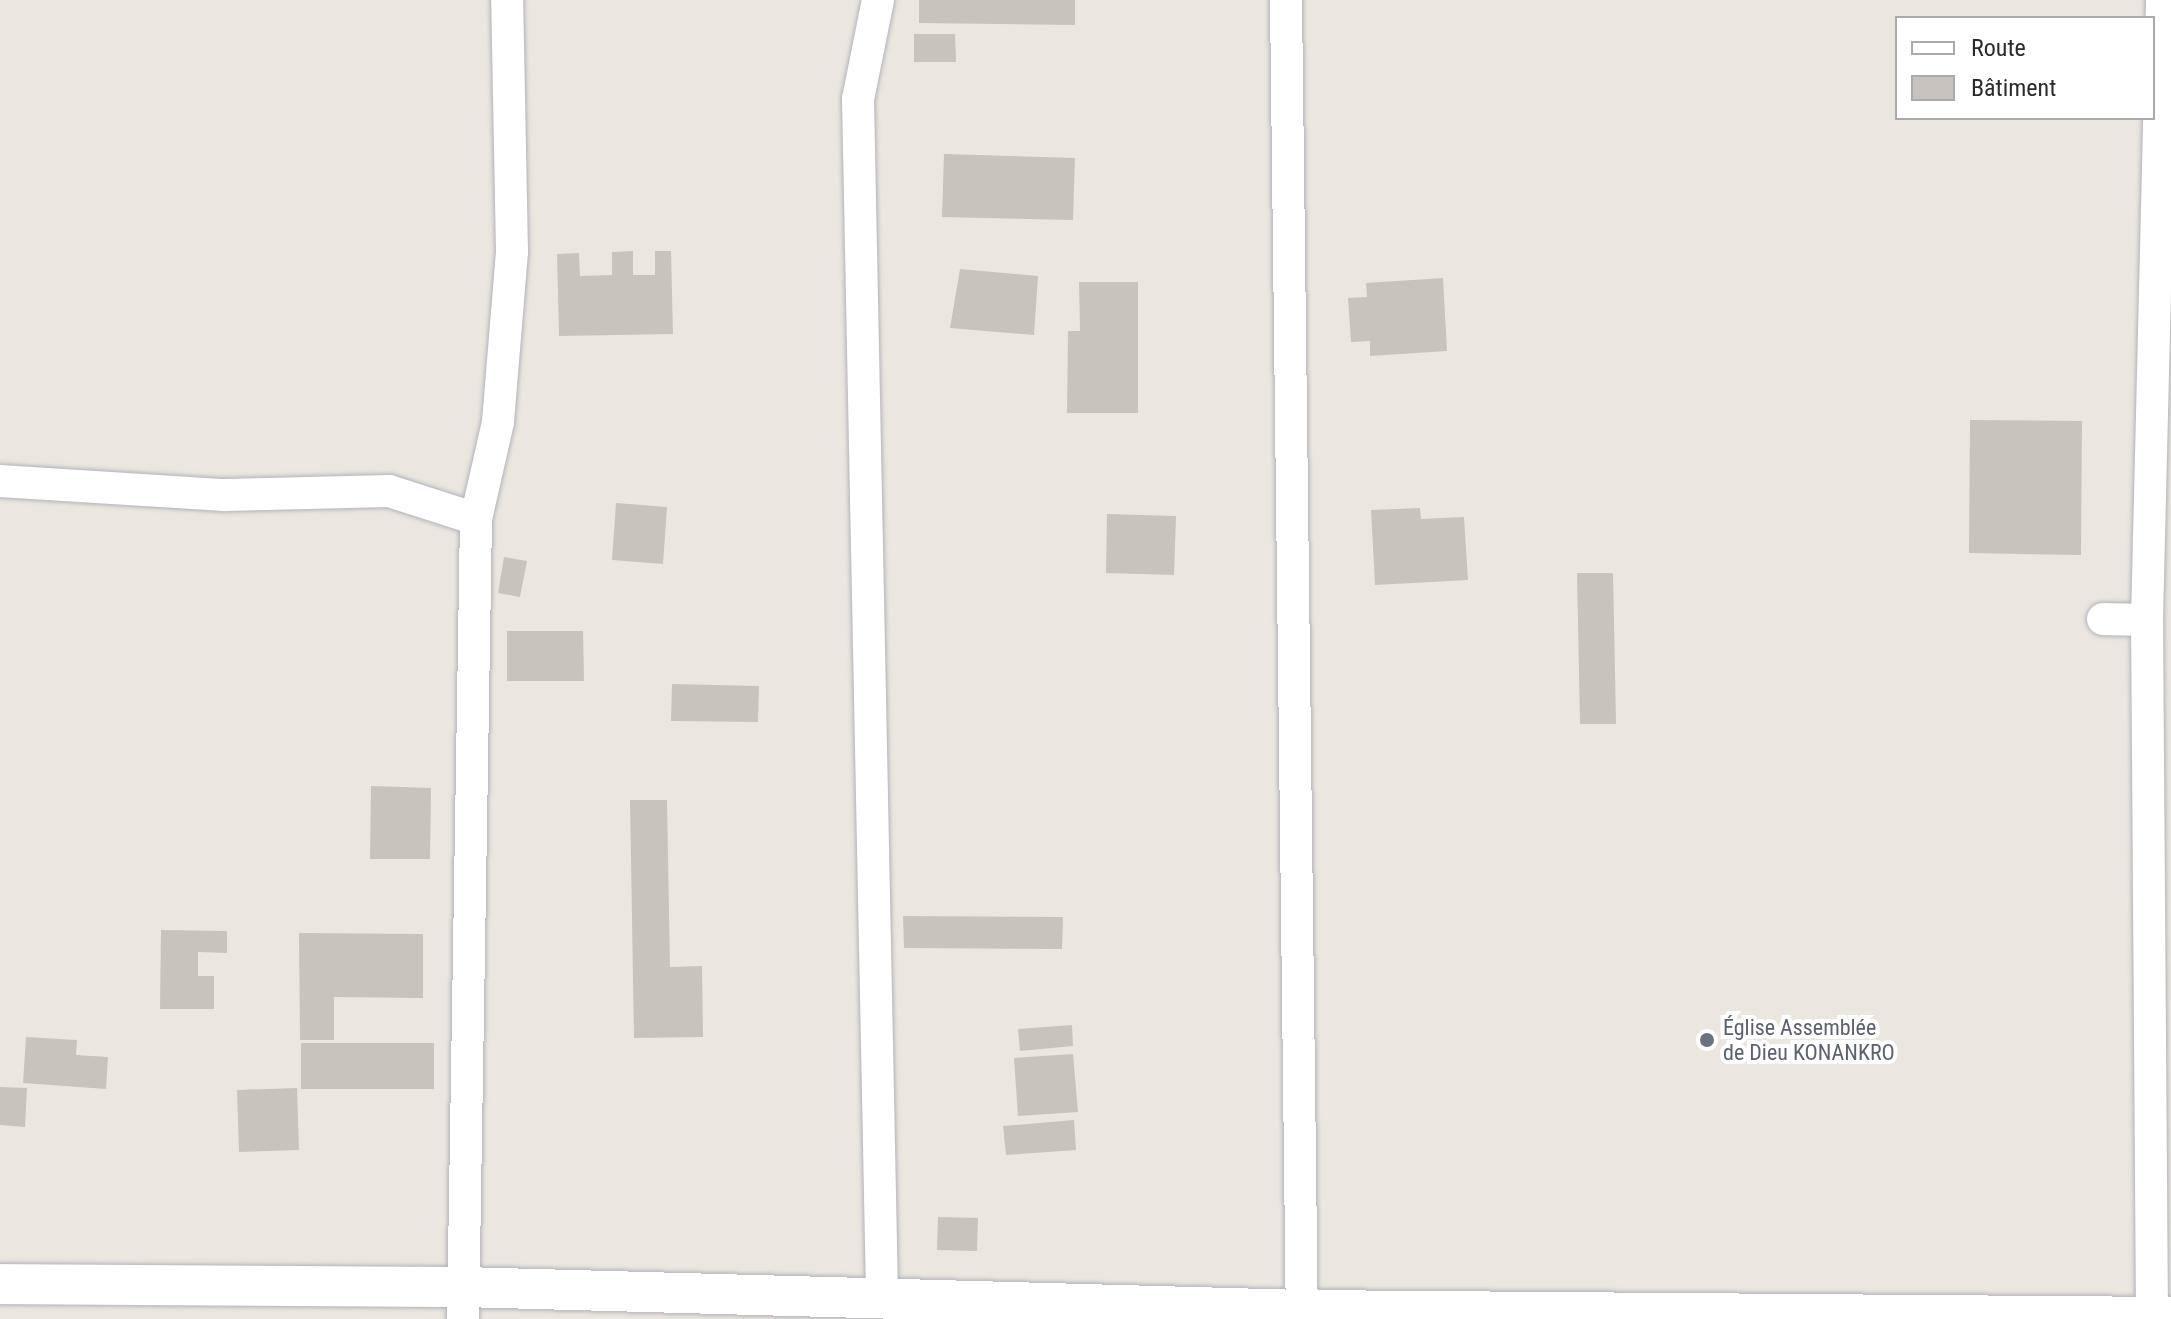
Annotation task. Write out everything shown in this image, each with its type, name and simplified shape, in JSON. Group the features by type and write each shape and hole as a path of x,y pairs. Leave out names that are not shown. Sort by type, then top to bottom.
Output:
{"street":[{"path":"463,1303 476,519 498,422 512,252 507,0"},
{"path":"878,0 858,99 882,1299"},
{"path":"1286,0 1302,1314"},
{"path":"0,1284 463,1303 882,1299 1302,1314 2161,1316 2147,620 2162,0"},
{"path":"0,481 225,495 389,491 476,519"},
{"path":"2103,619 2147,620"}],"building":[{"path":"919,0 1075,0 1075,25 919,23"},
{"path":"914,34 955,34 956,62 914,62"},
{"path":"944,154 1075,158 1073,220 942,217"},
{"path":"633,251 633,275 655,275 655,251 671,251 673,334 559,336 557,254 579,253 580,276 612,275 612,252"},
{"path":"960,269 1038,276 1034,335 950,328"},
{"path":"1443,278 1447,351 1370,356 1370,341 1351,342 1348,298 1367,297 1366,283"},
{"path":"1079,282 1138,282 1138,413 1067,413 1068,331 1080,331"},
{"path":"1970,420 2082,421 2081,555 1969,553"},
{"path":"616,503 667,507 663,564 612,560"},
{"path":"1420,508 1421,519 1464,517 1468,580 1375,585 1371,510"},
{"path":"1107,514 1176,516 1174,575 1106,573"},
{"path":"504,557 527,561 520,597 498,593"},
{"path":"1577,573 1613,573 1616,724 1580,724"},
{"path":"507,631 583,631 584,681 507,681"},
{"path":"672,684 759,686 758,722 671,721"},
{"path":"371,786 431,788 430,859 370,859"},
{"path":"630,800 667,800 670,967 702,966 703,1037 634,1038"},
{"path":"903,916 1063,917 1062,949 904,948"},
{"path":"161,930 227,931 227,953 198,952 198,976 214,976 214,1009 160,1009"},
{"path":"299,933 423,934 423,998 334,997 334,1040 300,1040"},
{"path":"1072,1025 1073,1046 1020,1051 1018,1029"},
{"path":"26,1037 77,1040 76,1055 108,1057 106,1089 23,1083"},
{"path":"301,1043 434,1043 434,1089 301,1089"},
{"path":"1073,1054 1078,1112 1018,1116 1014,1058"},
{"path":"0,1087 27,1088 25,1127 0,1125"},
{"path":"297,1088 299,1150 239,1152 237,1090"},
{"path":"1074,1120 1076,1150 1006,1155 1003,1126"},
{"path":"938,1217 978,1218 977,1251 937,1250"}],"place":[{"name":"Église Assemblée de Dieu KONANKRO","path":"1707,1040"}]}
